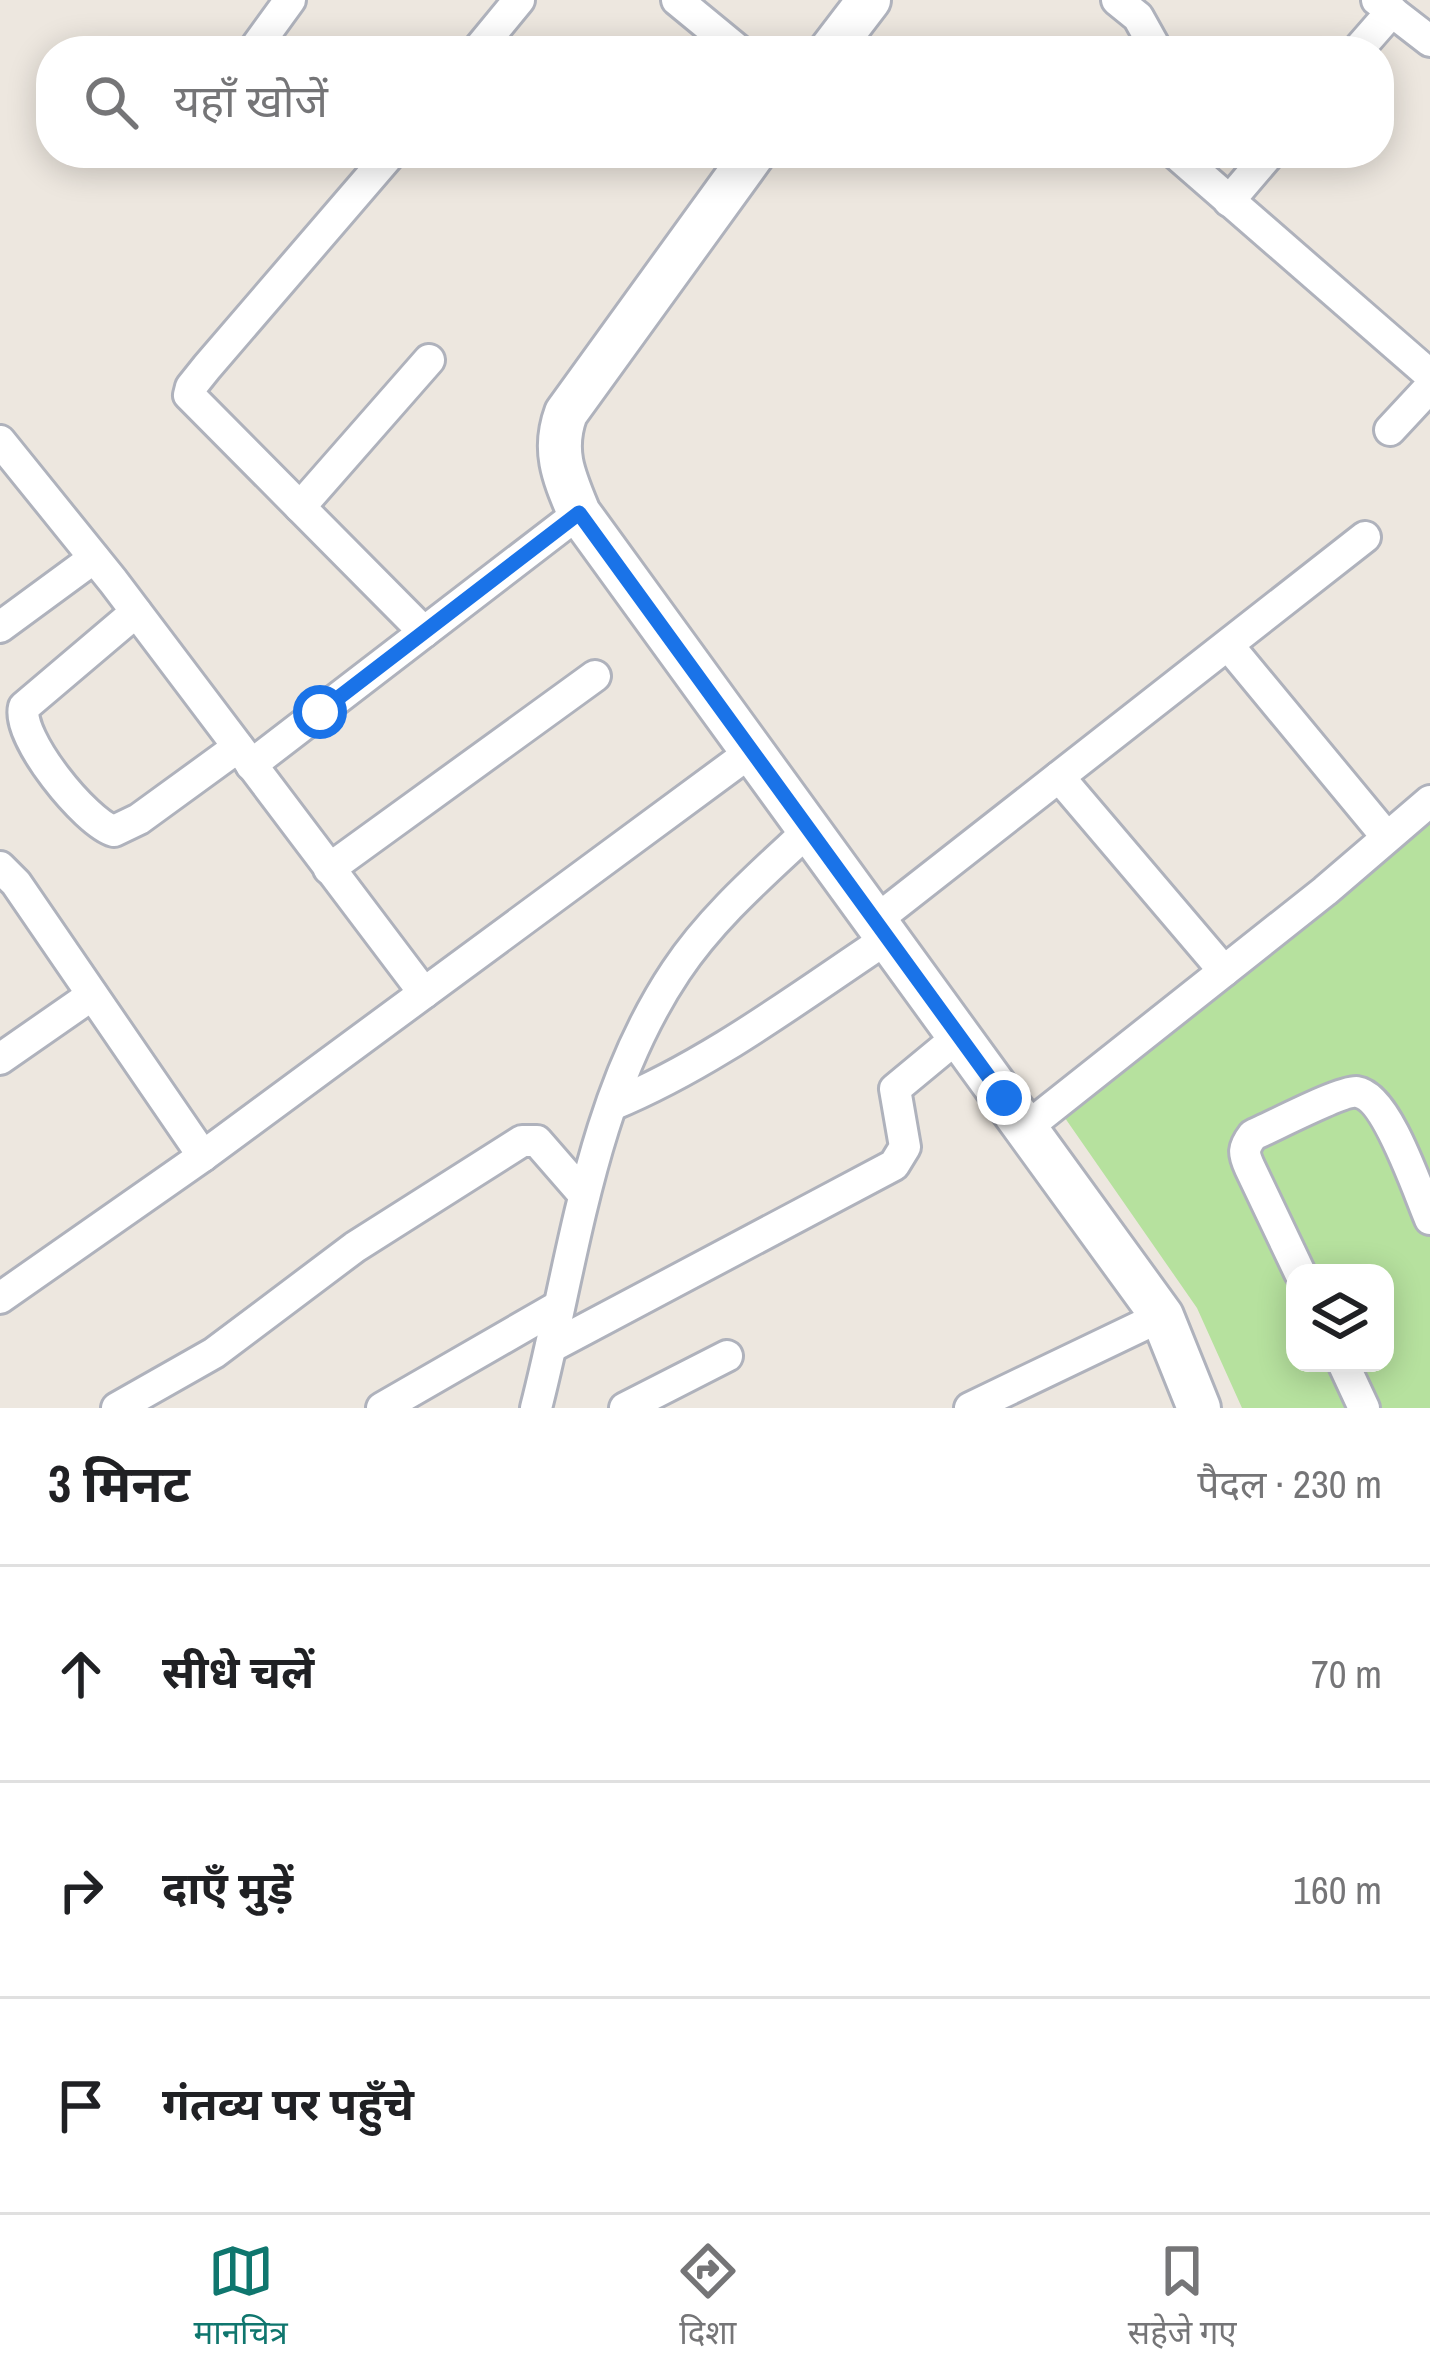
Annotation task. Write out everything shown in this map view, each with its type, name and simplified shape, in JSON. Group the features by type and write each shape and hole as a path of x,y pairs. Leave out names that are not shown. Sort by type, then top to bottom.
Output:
{"street":[{"path":"262,36 290,0"},
{"path":"489,36 519,0"},
{"path":"677,0 721,36"},
{"path":"841,36 868,0"},
{"path":"1117,0 1138,17 1149,36"},
{"path":"1367,36 1384,6 1430,41"},
{"path":"368,168 189,395 424,632"},
{"path":"743,168 566,413 558,434 558,459 579,513 1162,1316 1198,1408"},
{"path":"1192,168 1430,375"},
{"path":"1229,201 1257,168"},
{"path":"300,507 428,361"},
{"path":"1390,430 1430,387"},
{"path":"1,443 136,612 424,993"},
{"path":"136,612 24,707 21,718 57,778 101,827 114,831 244,756 424,632 579,513"},
{"path":"612,1105 654,1088 708,1056 882,929 1059,777 1365,537"},
{"path":"0,627 94,558"},
{"path":"1228,645 1386,836"},
{"path":"329,869 595,676"},
{"path":"0,1298 38,1276 752,752"},
{"path":"1059,777 1224,971"},
{"path":"1026,1128 1430,801"},
{"path":"536,1408 584,1195 612,1105 676,971 744,891 809,830"},
{"path":"0,867 16,883 203,1156"},
{"path":"0,1059 92,994"},
{"path":"551,1347 894,1166 905,1147 896,1089 959,1036"},
{"path":"1296,1264 1244,1153 1245,1145 1253,1135 1346,1093 1365,1095 1382,1108 1430,1219"},
{"path":"117,1408 214,1353 355,1247 522,1142 537,1141 584,1195"},
{"path":"382,1408 559,1306"},
{"path":"970,1408 1162,1316"},
{"path":"625,1408 727,1356"},
{"path":"1346,1372 1364,1408"}],"green space":[{"path":"1430,815 1430,1408 1242,1408 1197,1308 1065,1118"}],"route":[{"path":"320,712 579,513 1004,1098"}]}
